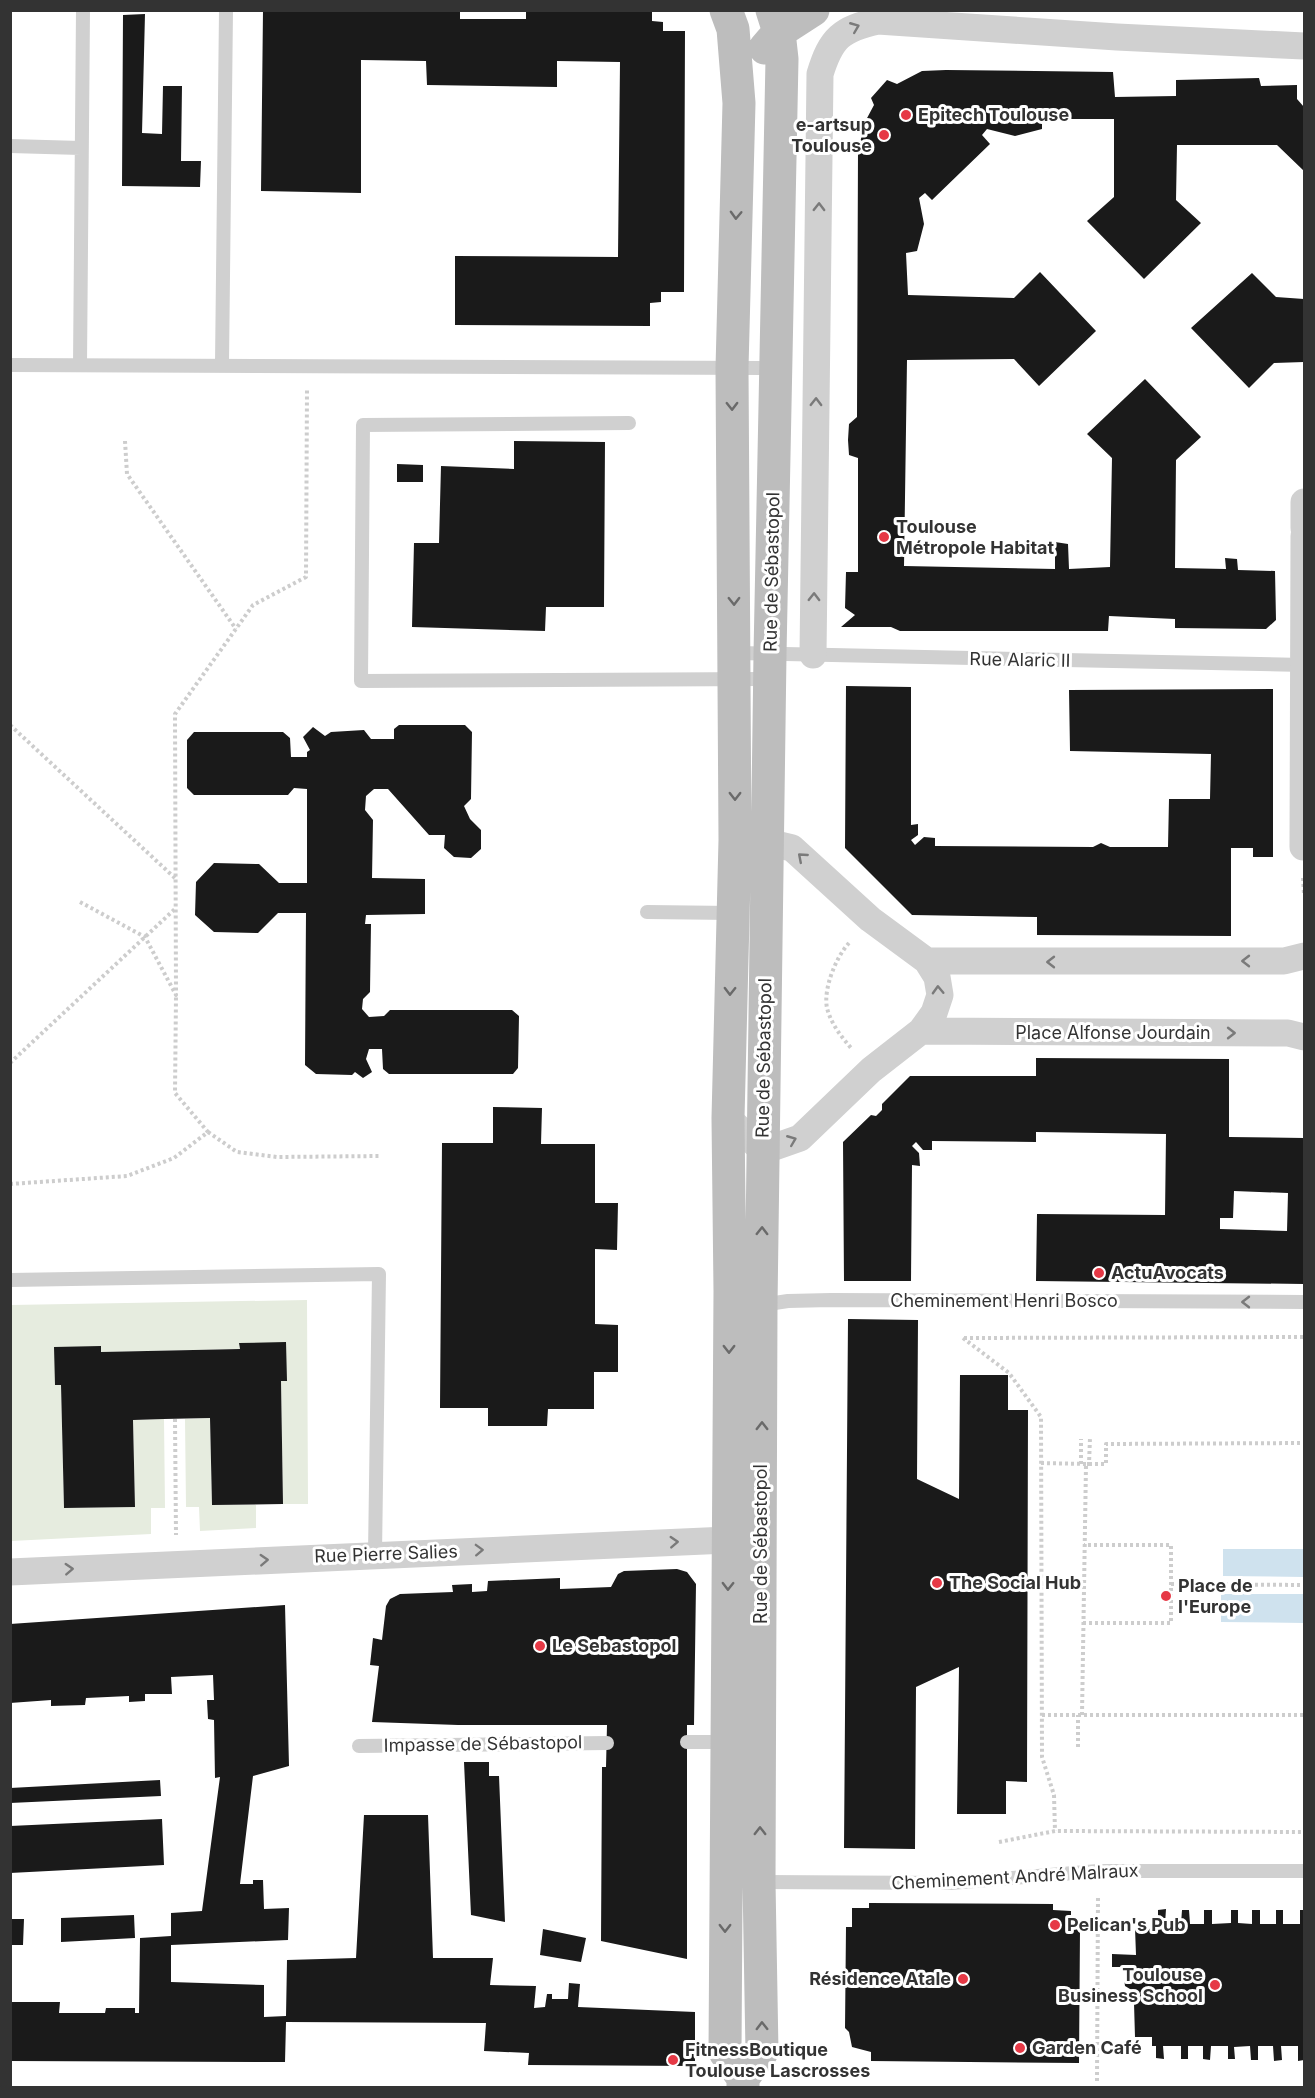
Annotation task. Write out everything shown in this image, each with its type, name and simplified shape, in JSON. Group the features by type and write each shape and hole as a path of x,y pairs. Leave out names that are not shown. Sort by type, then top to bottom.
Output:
{"street":[{"name":"Rue de Sébastopol","path":"726,10 733,29 739,103 732,368 735,840 728,1118 726,1742 762,2052 743,2083"},
{"name":"Rue de Sébastopol","path":"776,21 813,10"},
{"name":"Rue de Sébastopol","path":"739,103 776,21"},
{"name":"Rue de Sébastopol","path":"742,1882 762,1538 761,1305 767,842 782,59 776,21"},
{"path":"813,655 820,74 828,50 838,36 856,26 878,21 1117,37 1305,46"},
{"path":"1305,502 1305,528"},
{"path":"1302,847 1305,536"},
{"path":"728,1118 763,1151 800,1138 871,1070 921,1031 934,1013 940,995 937,978 927,962 870,920 792,848 767,842 735,840"},
{"path":"927,962 1284,961 1305,956"},
{"name":"Place Alfonse Jourdain","path":"921,1031 1288,1033 1305,1037"},
{"path":"729,1258 761,1305"},
{"name":"Rue Pierre Salies","path":"10,1572 762,1538"}],"lane":[{"path":"80,365 83,10"},
{"path":"222,364 226,10"},
{"path":"10,147 81,148"},
{"path":"10,365 222,364 777,368"},
{"path":"629,423 363,425 361,681 770,666"},
{"name":"Rue Alaric II","path":"735,666 770,666 813,655 1304,665"},
{"path":"647,912 732,913"},
{"path":"10,1280 379,1274 375,1554"},
{"name":"Cheminement Henri Bosco","path":"761,1305 788,1301 831,1300 1305,1302"},
{"path":"687,1742 726,1742"},
{"name":"Impasse de Sébastopol","path":"359,1746 607,1743"},
{"name":"Cheminement André Malraux","path":"742,1882 950,1883 1098,1871 1305,1871"}],"path":[{"path":"307,365 306,577 253,605 175,714 175,1093 208,1132 237,1152 277,1156 380,1156"},
{"path":"125,441 127,474 237,629"},
{"path":"10,725 176,879"},
{"path":"80,902 145,937 176,995"},
{"path":"10,1063 176,908"},
{"path":"870,920 842,951 829,987 826,1007 837,1031 871,1070"},
{"path":"10,1184 127,1176 174,1158 208,1132"},
{"path":"1054,1830 1054,1795 1042,1757 1041,1417 1010,1373 963,1338 1305,1337"},
{"path":"175,1419 178,1564"},
{"path":"1085,1464 1090,1438"},
{"path":"1078,1747 1084,1584 1085,1464 1081,1439"},
{"path":"1041,1463 1106,1464 1106,1444 1305,1443"},
{"path":"1083,1623 1171,1623 1171,1545 1084,1545"},
{"path":"1042,1584 1084,1584"},
{"path":"1171,1584 1305,1585"},
{"path":"1042,1715 1305,1714"},
{"path":"999,1842 1054,1830 1305,1832"},
{"path":"1097,2081 1098,1871"}],"shaded area":[{"path":"307,1300 308,1504 283,1504 281,1381 239,1344 240,1349 101,1352 55,1385 61,1385 64,1508 135,1507 133,1420 164,1419 165,1508 151,1508 151,1534 11,1541 11,1305"},
{"path":"210,1418 212,1505 256,1505 256,1528 200,1531 199,1507 186,1507 185,1419"}],"water":[{"path":"1223,1549 1304,1549 1304,1577 1223,1576"},
{"path":"1221,1594 1304,1594 1304,1623 1221,1622"}],"building":[{"path":"263,10 460,10 460,19 526,19 526,10 652,10 652,21 663,22 663,31 685,31 684,292 661,292 661,302 650,303 650,326 455,325 455,256 618,257 620,62 557,61 557,87 427,85 426,61 361,60 361,193 261,191"},
{"path":"145,14 142,133 162,134 163,86 182,86 181,161 201,161 200,187 122,186 123,15"},
{"path":"922,71 1113,72 1115,97 1176,96 1176,80 1259,78 1261,86 1297,85 1297,99 1304,107 1304,171 1277,145 1177,145 1176,200 1201,223 1144,279 1087,221 1114,197 1114,119 1042,119 1042,129 1015,136 987,129 982,135 990,144 932,200 925,193 919,198 924,224 917,251 906,253 908,295 1014,298 1040,272 1096,331 1039,386 1014,359 907,360 904,566 1055,569 1055,542 1068,544 1069,569 1110,567 1112,458 1087,434 1145,379 1201,437 1176,460 1175,568 1226,569 1225,558 1237,559 1238,570 1275,571 1276,620 1266,629 1175,628 1175,619 1109,616 1108,631 900,631 891,627 841,627 855,615 845,608 846,572 858,572 858,458 849,455 848,440 849,424 857,417 858,150 866,120 874,105 871,98 887,80 897,84"},
{"path":"1252,273 1276,297 1304,299 1304,362 1274,363 1249,388 1191,328"},
{"path":"514,441 605,442 604,607 546,607 545,631 412,627 414,543 439,543 441,466 514,469"},
{"path":"397,464 423,465 423,482 397,482"},
{"path":"846,686 911,687 911,825 918,824 918,835 911,840 915,845 924,837 935,838 935,846 1093,847 1101,843 1110,847 1168,847 1169,799 1210,799 1211,754 1070,751 1069,690 1273,689 1273,857 1253,857 1253,848 1231,848 1231,936 1037,935 1037,917 912,915 845,848"},
{"path":"399,725 465,725 472,732 471,799 464,806 470,819 481,830 481,849 471,858 454,857 444,848 445,835 429,835 388,789 374,789 366,796 365,810 373,820 372,878 425,879 425,914 366,915 365,924 371,924 370,992 363,999 362,1009 369,1017 384,1016 390,1010 512,1010 519,1016 518,1068 513,1074 389,1074 383,1069 382,1049 369,1049 366,1059 372,1072 363,1078 355,1072 352,1075 316,1074 305,1065 306,913 278,913 258,933 214,932 195,915 196,882 214,863 259,864 279,883 307,883 307,789 294,788 288,795 194,795 187,788 187,740 194,732 283,732 290,738 291,757 307,757 307,752 310,750 303,737 313,727 325,736 331,732 364,730 371,739 394,739 394,729"},
{"path":"1036,1058 1229,1059 1229,1137 1304,1138 1304,1284 1036,1281 1037,1214 1165,1215 1166,1134 1036,1132 1036,1142 932,1141 932,1150 923,1150 916,1142 912,1146 919,1153 920,1166 912,1165 911,1281 844,1281 843,1142 871,1115 876,1116 882,1110 882,1104 910,1076 1036,1076","holes":["1234,1191 1288,1193 1287,1231 1220,1229 1220,1218 1233,1218"]},
{"path":"493,1107 542,1108 541,1144 595,1144 595,1203 618,1203 617,1250 595,1249 595,1324 618,1325 618,1372 594,1372 594,1409 548,1409 547,1426 488,1426 488,1408 440,1408 442,1143 493,1143"},
{"name":"The Social Hub","path":"848,1319 918,1320 917,1479 959,1499 960,1375 1008,1375 1008,1410 1028,1410 1027,1782 1006,1781 1006,1814 957,1814 959,1667 916,1687 915,1849 844,1848"},
{"path":"286,1342 287,1381 281,1381 283,1504 212,1505 210,1418 133,1420 135,1507 64,1508 61,1385 55,1385 54,1347 101,1346 101,1352 240,1349 239,1343"},
{"name":"Le Sebastopol","path":"677,1569 687,1572 696,1584 694,1725 687,1725 687,1959 601,1941 602,1767 606,1767 607,1725 458,1725 372,1722 379,1666 370,1665 373,1638 382,1640 386,1606 390,1599 400,1594 453,1592 452,1585 472,1584 472,1592 487,1591 488,1581 560,1578 560,1589 611,1587 618,1574 624,1571"},
{"path":"285,1605 289,1766 253,1776 240,1884 253,1884 253,1880 263,1880 264,1909 289,1908 288,1940 171,1945 171,1982 264,1985 264,2017 286,2016 287,1960 356,1958 364,1815 428,1815 433,1958 493,1958 490,1985 536,1986 534,2008 545,2007 547,1994 552,1994 552,1999 568,1999 569,1983 580,1984 578,2007 695,2012 695,2066 528,2065 529,2053 484,2051 486,2023 286,2022 285,2062 10,2061 10,2002 60,2002 59,2013 105,2013 106,2008 135,2008 135,2013 139,2013 140,1938 171,1936 171,1913 202,1911 220,1777 215,1778 214,1720 208,1719 207,1700 214,1700 213,1675 171,1677 172,1694 145,1694 145,1701 129,1702 129,1696 86,1698 85,1705 51,1706 51,1700 10,1703 10,1624"},
{"path":"464,1762 489,1762 489,1776 499,1776 505,1922 471,1915"},
{"path":"160,1780 161,1796 10,1803 10,1788"},
{"path":"162,1819 164,1865 10,1873 10,1826"},
{"name":"Résidence Atale","path":"869,1903 1053,1904 1053,1910 1071,1911 1071,1929 1080,1929 1079,2063 871,2061 871,2052 852,2047 849,2032 845,2028 846,1927 852,1927 852,1908 869,1908"},
{"name":"Toulouse Business School","path":"1166,1909 1165,1924 1181,1924 1182,1910 1189,1910 1190,1924 1204,1924 1204,1910 1212,1910 1212,1924 1231,1923 1231,1910 1238,1910 1238,1923 1252,1924 1252,1910 1260,1910 1260,1924 1276,1924 1276,1910 1283,1910 1283,1924 1300,1924 1300,1910 1304,1910 1304,2060 1298,2061 1298,2046 1281,2046 1282,2060 1274,2061 1273,2046 1258,2046 1258,2060 1251,2060 1250,2046 1234,2047 1235,2059 1228,2059 1228,2046 1211,2046 1210,2060 1203,2059 1203,2046 1188,2046 1188,2059 1181,2059 1181,2046 1163,2046 1164,2059 1156,2058 1156,2046 1152,2046 1152,2037 1135,2037 1134,2003 1113,2003 1113,1996 1135,1996 1135,1992 1125,1986 1124,1979 1134,1971 1135,1967 1112,1967 1112,1954 1136,1955 1135,1928 1153,1929 1154,1923 1158,1924 1158,1910"},
{"path":"134,1915 135,1938 61,1942 61,1918"},
{"path":"10,1919 24,1919 23,1945 10,1945"},
{"path":"543,1929 586,1938 581,1962 540,1955"}],"place":[{"name":"Epitech Toulouse","path":"906,115"},
{"name":"e-artsup Toulouse","path":"884,135"},
{"name":"Toulouse Métropole Habitat","path":"884,537"},
{"name":"ActuAvocats","path":"1099,1273"},
{"name":"The Social Hub","path":"937,1583"},
{"name":"Place de l'Europe","path":"1166,1596"},
{"name":"Le Sebastopol","path":"540,1646"},
{"name":"Pelican's Pub","path":"1055,1925"},
{"name":"Résidence Atale","path":"963,1979"},
{"name":"Toulouse Business School","path":"1215,1985"},
{"name":"Garden Café","path":"1020,2048"},
{"name":"FitnessBoutique Toulouse Lascrosses","path":"673,2060"}]}
